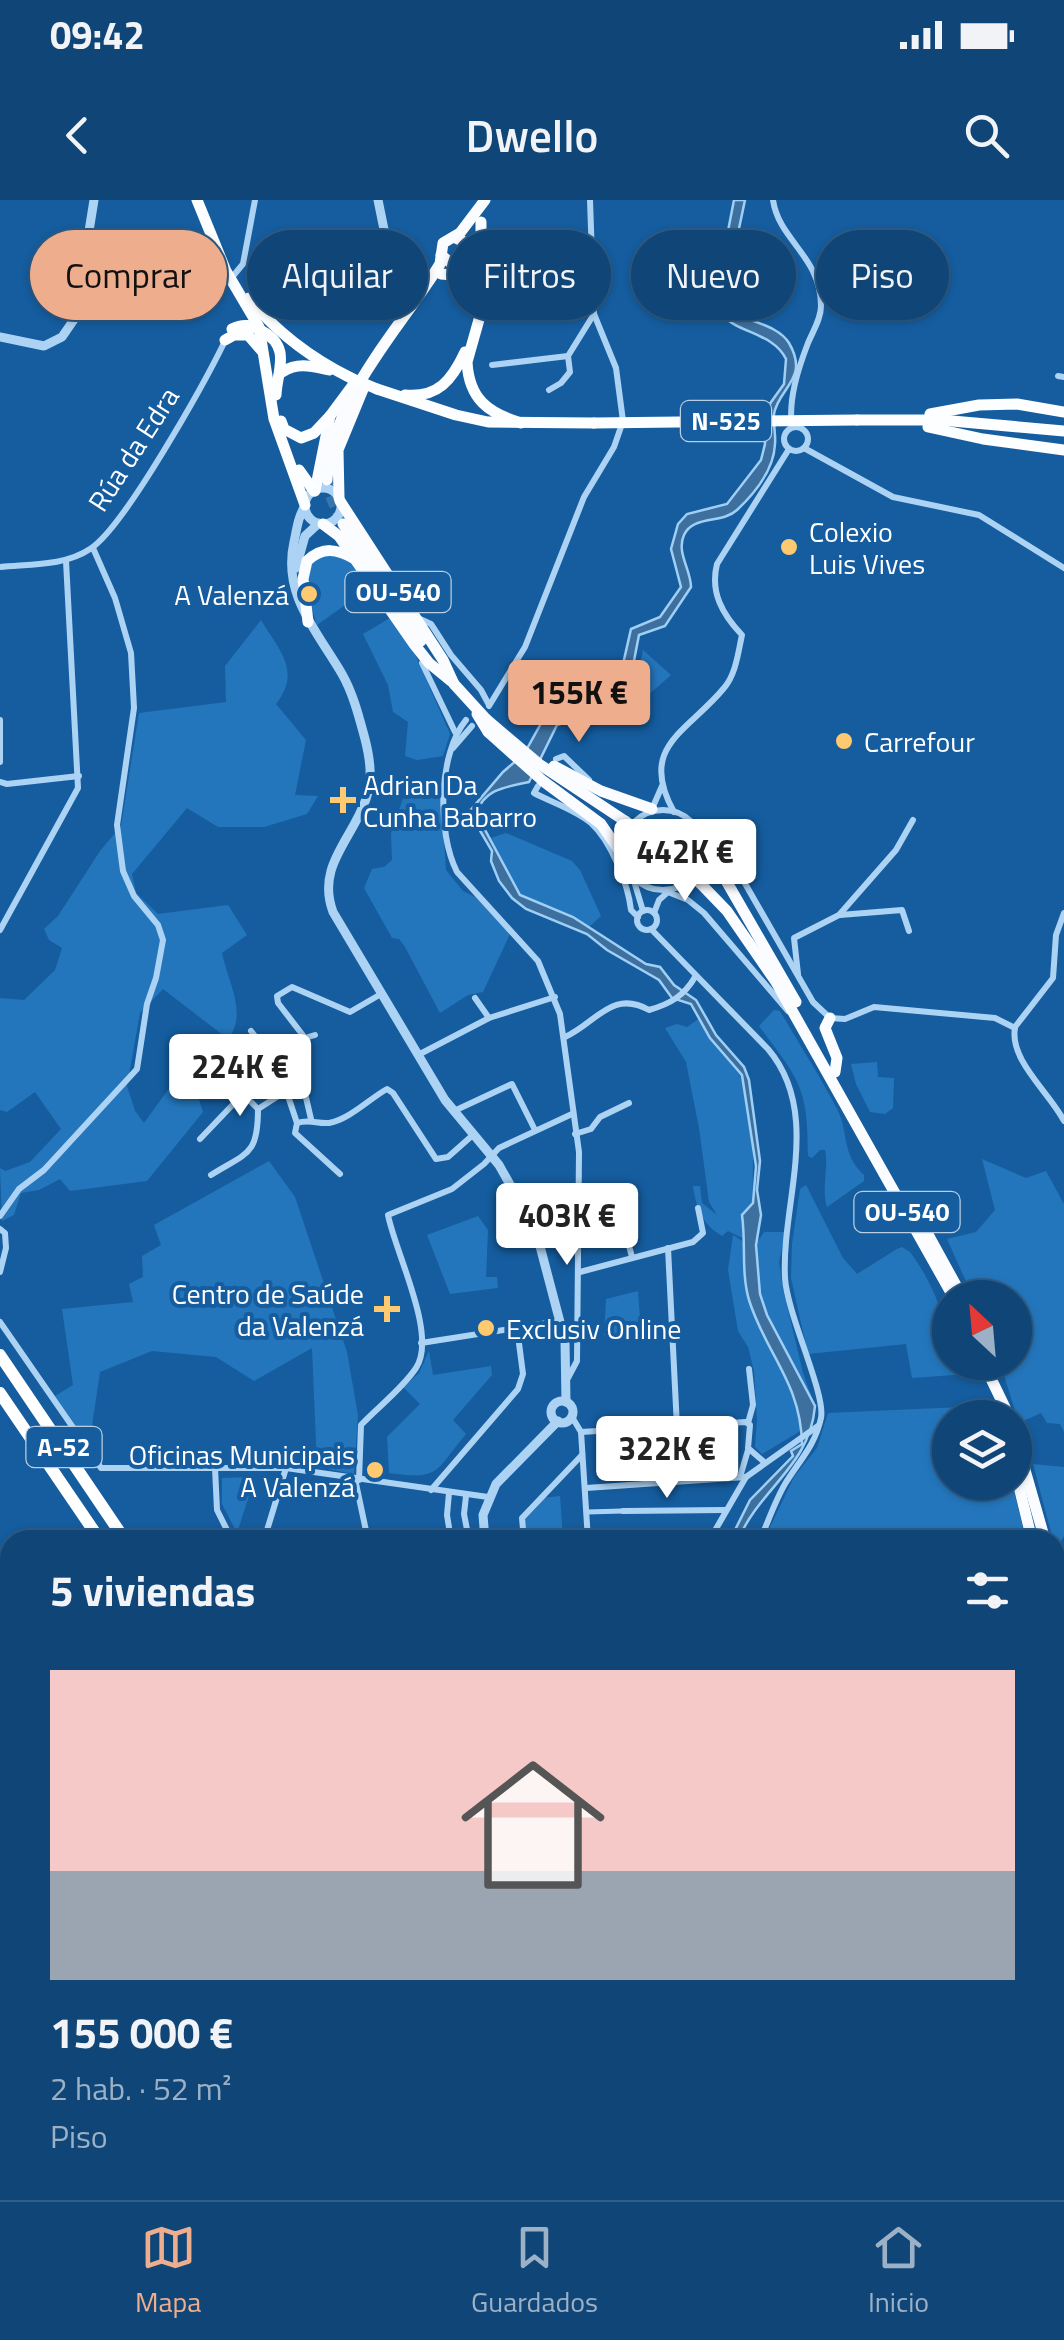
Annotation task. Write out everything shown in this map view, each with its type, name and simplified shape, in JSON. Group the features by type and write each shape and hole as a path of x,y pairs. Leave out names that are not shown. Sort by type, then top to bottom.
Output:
{"highway":[{"name":"N-525","path":"197,200 208,230"},
{"path":"477,219 480,230"},
{"name":"N-525","path":"227,266 267,321 344,375 390,394 488,422 885,420 997,423 1064,431"},
{"path":"227,272 259,330 277,430 306,505"},
{"path":"441,274 448,275"},
{"path":"228,334 240,304 236,291"},
{"path":"390,394 430,394 444,386 456,372 475,320"},
{"path":"477,320 468,375 472,390 488,410 521,422"},
{"path":"228,334 247,324 259,330 279,348 282,372"},
{"path":"228,334 248,334 261,348 266,366"},
{"path":"314,491 294,461 280,421 277,382 291,366 305,364 344,375"},
{"path":"885,420 978,404 1017,404 1064,412"},
{"path":"280,421 284,429 301,438 314,433 330,416"},
{"path":"885,420 1064,450"},
{"name":"A-52","path":"0,1355 119,1530"},
{"name":"A-52","path":"0,1393 93,1530"}],"main road":[{"path":"472,230 486,200"},
{"path":"463,230 477,219"},
{"path":"428,283 448,266"},
{"path":"428,283 448,267"},
{"path":"327,480 335,431 401,320"},
{"path":"314,491 330,416 372,364"},
{"path":"340,500 338,450 372,364"},
{"name":"OU-540","path":"340,500 443,660 454,684"},
{"name":"OU-540","path":"321,524 339,536 429,663 484,705 516,746 637,830 688,871 754,948 944,1280"},
{"name":"OU-540","path":"343,524 454,684"},
{"path":"308,622 303,578 308,561 325,550 356,560"},
{"path":"484,705 543,781 593,821 623,856"},
{"path":"516,746 529,748 596,789 652,810"},
{"path":"702,837 835,1072"},
{"path":"830,1018 825,1028 837,1058 838,1090"},
{"path":"859,1127 872,1137 955,1280"},
{"path":"991,1380 1000,1400"},
{"path":"997,1395 998,1400"},
{"path":"1032,1495 1039,1530"},
{"path":"1024,1500 1035,1530"}],"street":[{"path":"0,337 44,346 62,337 75,318 94,200"},
{"path":"233,276 243,264 255,200"},
{"path":"378,200 384,230"},
{"path":"590,200 591,230"},
{"path":"773,200 778,220 810,263 821,302 820,318 790,404 792,427 783,439 789,449 798,451 808,441 806,433 792,427"},
{"path":"550,390 570,372 568,356 590,320"},
{"path":"484,705 525,648 584,497 614,447 622,421 616,368 596,320"},
{"name":"Rúa da Edra","path":"0,568 66,560 93,548 136,494 228,334"},
{"path":"492,365 568,356"},
{"path":"804,448 893,498 979,515 1064,568"},
{"path":"674,812 662,785 660,763 664,748 726,686 742,635 717,597 712,582 717,564 789,449"},
{"path":"295,590 299,548 305,536 337,517 340,500 331,490 314,491 299,516 290,566 295,590 308,622 344,676 370,763 365,800 336,857 326,886 327,897 332,912 418,1055 518,1194 536,1232 561,1321 568,1378 566,1402"},
{"name":"OU-540","path":"306,505 309,517 321,524"},
{"path":"0,1216 19,1189 44,1170 137,1069 163,940 158,926 134,896 123,871 117,826 134,708 131,652 115,598 93,548"},
{"path":"0,930 78,788 66,560"},
{"path":"416,619 430,624 484,705"},
{"path":"414,644 456,732"},
{"path":"484,705 506,677"},
{"path":"0,720 0,762"},
{"path":"445,762 469,723 456,732 445,762 448,841 454,865 528,949 555,997 566,1037 579,1152 580,1272 577,1361 568,1378"},
{"path":"556,759 564,756 596,789"},
{"path":"0,782 79,776"},
{"path":"652,810 662,785"},
{"path":"536,789 593,821 632,910 654,914"},
{"path":"651,930 656,924 654,914 659,900 694,875 702,858 702,837 689,820 674,812 652,810 628,830 623,856 641,914 640,927 651,930 768,1050 784,1068 792,1090 795,1184 786,1246 786,1282 822,1414 816,1439 786,1483 765,1530"},
{"path":"798,974 794,938 839,915 896,850 913,820"},
{"path":"702,837 711,838 743,880 813,1002 830,1018 845,1019 874,1007 995,1018 1015,1028"},
{"path":"629,871 646,887 688,900 704,912 784,1008 798,1019"},
{"path":"839,915 902,910 909,932"},
{"path":"1064,913 1056,934 1053,978 1013,1036 1020,1055 1064,1121"},
{"path":"1054,952 1064,954"},
{"path":"1054,970 1064,972"},
{"path":"566,1037 611,1006 634,1002 653,1010 686,992 695,977"},
{"path":"314,1035 305,1038 278,1003 278,996 292,988 350,1012 382,993"},
{"path":"418,1055 489,1018 555,997"},
{"path":"475,998 489,1018"},
{"path":"251,1031 273,1056 298,1124 295,1133 340,1174"},
{"path":"298,1068 311,1119"},
{"path":"454,1110 512,1084 535,1130"},
{"path":"298,1124 311,1119 336,1121 387,1089 436,1159 448,1157 474,1134"},
{"path":"258,1109 286,1090"},
{"path":"200,1139 240,1097 252,1100 258,1109 254,1148 212,1174"},
{"path":"576,1134 591,1130 600,1116 629,1103"},
{"path":"366,1530 357,1480 361,1425 418,1366 421,1343 417,1303 388,1215 452,1189 499,1148 572,1114"},
{"path":"580,1272 693,1242 703,1233 698,1208"},
{"path":"0,1229 5,1233 6,1248 0,1272"},
{"path":"624,1231 632,1258"},
{"path":"668,1248 677,1427"},
{"path":"421,1343 561,1321"},
{"path":"0,1322 101,1468 286,1468 488,1498"},
{"path":"431,1490 518,1389 523,1374 517,1328"},
{"path":"715,1530 743,1477 748,1423 752,1418 749,1369"},
{"path":"558,1421 552,1409 559,1402 566,1402 581,1432 588,1530"},
{"path":"484,1530 483,1515 496,1484 558,1421 567,1421 572,1416"},
{"path":"581,1432 748,1423"},
{"path":"586,1488 743,1477 819,1426"},
{"path":"748,1448 757,1460 764,1462"},
{"path":"523,1530 522,1518 583,1454"},
{"path":"215,1468 217,1510 227,1530"},
{"path":"267,1530 286,1468"},
{"path":"449,1492 449,1530"},
{"path":"466,1496 467,1530"},
{"path":"587,1512 725,1510"},
{"path":"297,2200 325,2200"}],"shaded area":[{"path":"734,200 745,200 739,230 728,230"},
{"path":"728,320 751,320 770,327 784,337 795,355 795,374 774,414 775,444 767,471 737,510 688,529 682,548 691,587 665,626 639,635 632,671 624,684 595,713 557,725 529,782 491,794 476,813 520,895 573,917 646,964 660,967 674,985 696,1000 716,1035 744,1067 749,1080 760,1161 757,1190 761,1215 756,1245 760,1294 815,1406 804,1445 743,1530 735,1530 750,1500 793,1456 791,1451 802,1444 796,1403 756,1319 747,1290 742,1215 753,1203 756,1166 742,1075 710,1038 691,1004 672,998 659,980 587,934 526,909 512,898 499,881 491,861 492,851 469,812 524,754 543,720 556,713 588,708 621,673 631,629 660,617 681,587 671,549 678,524 687,514 727,504 761,460 764,412 784,384 786,359 773,343"},
{"path":"322,554 349,558 369,588 317,625 308,577"},
{"path":"390,618 409,640 450,734 443,756 417,760 405,756 408,722 393,712 388,685 363,634"},
{"path":"261,620 281,651 287,671 284,692 276,704 306,740 295,795 318,796 307,814 264,827 218,827 187,808 132,874 136,893 158,914 228,905 247,935 222,953 236,1008 234,1029 228,1039 163,989 140,1013 127,1086 135,1111 144,1123 175,1080 204,1077 198,1096 203,1112 147,1181 70,1191 60,1179 39,1190 21,1193 14,1215 2,1221 0,1168 5,1171 30,1162 61,1129 35,1092 7,1112 0,1110 0,998 24,1000 55,970 62,948 49,940 44,929 58,916 121,826 139,713 226,702 225,666"},
{"path":"643,650 671,675 627,714 609,710 637,682"},
{"path":"440,782 446,870 510,934 483,992 468,995 440,1013 405,947 399,939 392,938 364,888 372,869 384,867 392,860 391,833 407,787"},
{"path":"506,833 572,861 601,916 588,928 573,917 520,896 491,838"},
{"path":"774,1010 780,1011 830,1097 841,1118 852,1159 864,1175 864,1181 827,1207 825,1150 812,1158 808,1156 803,1098 792,1072 759,1026"},
{"path":"700,1018 738,1068 747,1091 753,1139 753,1203 743,1212 742,1238 728,1231 722,1236 710,1227 694,1194 693,1186 700,1186 702,1203 717,1215 709,1202 686,1062 665,1028 677,1024 687,1027"},
{"path":"877,1062 878,1077 894,1078 893,1108 885,1114 870,1112 851,1064"},
{"path":"982,1159 1026,1178 1046,1171 1064,1204 1064,1432 1060,1424 1047,1423 1041,1413 1032,1417 1032,1400 1012,1400 1005,1380 1032,1380 1032,1280 965,1280 947,1239 976,1232 995,1210"},
{"path":"269,1161 295,1197 347,1352 358,1415 354,1474 317,1467 312,1348 254,1381 216,1357 152,1351 100,1372 89,1446 55,1396 73,1385 62,1309 133,1302 129,1284 143,1277 142,1256 161,1245 154,1225"},
{"path":"806,1185 843,1258 857,1274 897,1249 902,1247 910,1252 932,1289 932,1377 912,1378 906,1344 808,1354 791,1278 800,1189"},
{"path":"478,1216 488,1230 486,1277 497,1277 498,1288 450,1294 427,1235"},
{"path":"764,1232 786,1232 779,1262 783,1289 816,1409 812,1424 762,1454 755,1447 754,1371 748,1347 738,1331 728,1270 733,1235 744,1242 758,1241"},
{"path":"638,1291 641,1332 628,1333 627,1337 604,1336 606,1299"},
{"path":"429,1351 433,1375 491,1366 492,1375 453,1420 466,1434 441,1465 428,1474 389,1473 387,1437 420,1404 403,1387 419,1373"},
{"path":"932,1408 932,1500 1016,1500 1024,1530 769,1530 794,1477 817,1448 828,1413"},
{"path":"1033,1464 1064,1467 1064,1530 1050,1530"},
{"path":"255,1477 238,1530 222,1504 222,1478"},
{"path":"560,1496 562,1530 523,1530 522,1518 541,1498"}],"tunnel":[{"path":"327,480 343,524"}],"place":[{"name":"Colexio Luis Vives","path":"789,547"},
{"name":"A Valenzá","path":"309,594"},
{"name":"Carrefour","path":"844,741"},
{"name":"Adrian Da Cunha Babarro","path":"343,800"},
{"name":"Centro de Saúde da Valenzá","path":"387,1309"},
{"name":"Exclusiv Online","path":"486,1328"},
{"name":"Oficinas Municipais A Valenzá","path":"375,1470"}]}
